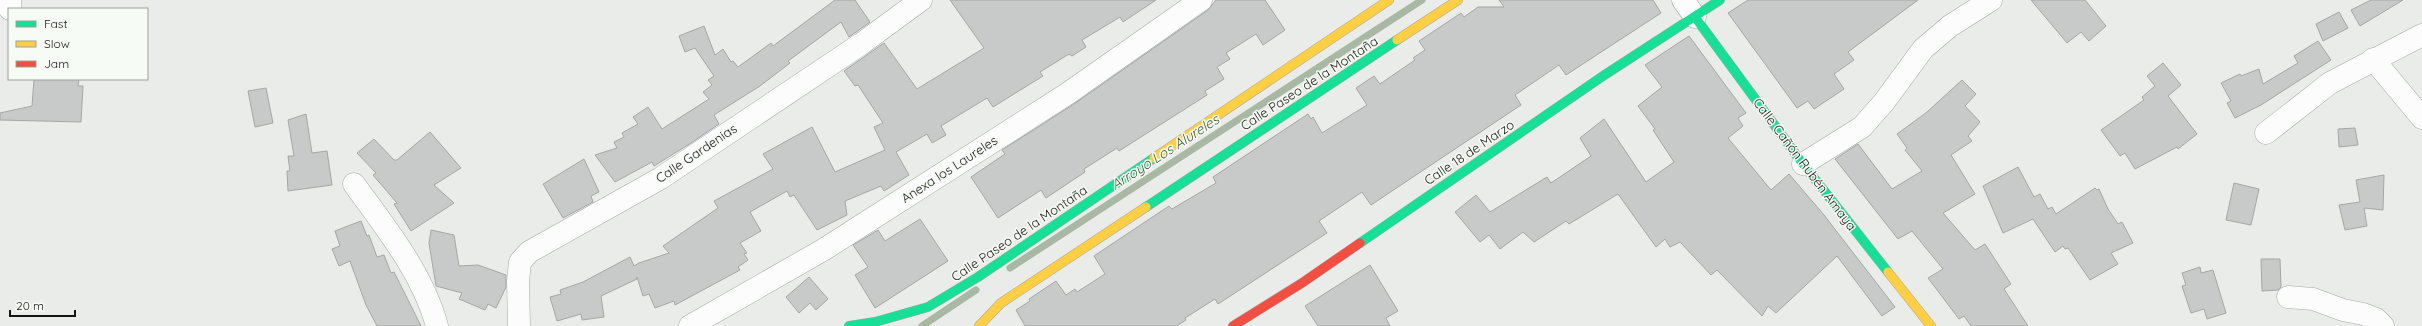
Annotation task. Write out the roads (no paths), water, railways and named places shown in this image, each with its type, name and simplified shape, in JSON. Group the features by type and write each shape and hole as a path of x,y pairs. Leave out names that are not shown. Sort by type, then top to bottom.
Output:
{"main road":[{"name":"Calle Paseo de la Montaña","path":"850,326 875,322 928,307 972,281 1389,0"},
{"name":"Calle Paseo de la Montaña","path":"979,326 1001,303 1052,268 1458,0"},
{"name":"Calle 18 de Marzo","path":"1233,326 1302,283 1603,76 1689,8 1720,0"},
{"name":"Calle Cañón Rubén Amaya","path":"1689,8 1804,164 1930,326"}],"street":[{"name":"Calle Gardenias","path":"519,326 518,281 520,262 529,252 661,178 861,44 922,0"},
{"name":"Anexa los Laureles","path":"690,326 823,250 1067,94 1201,0"},
{"path":"1804,164 1862,127 1884,102 1923,49 1950,26 1991,0"},
{"path":"2266,133 2330,83 2373,59 2422,35"},
{"path":"2373,59 2422,118"},
{"path":"354,184 396,242 432,306 437,326"},
{"path":"2288,298 2312,299 2343,310 2363,314 2376,319 2383,326"}],"waterway":[{"name":"Arroyo Los Alureles","path":"1010,268 1422,0"},
{"name":"Arroyo Los Alureles","path":"922,326 976,290"}]}
